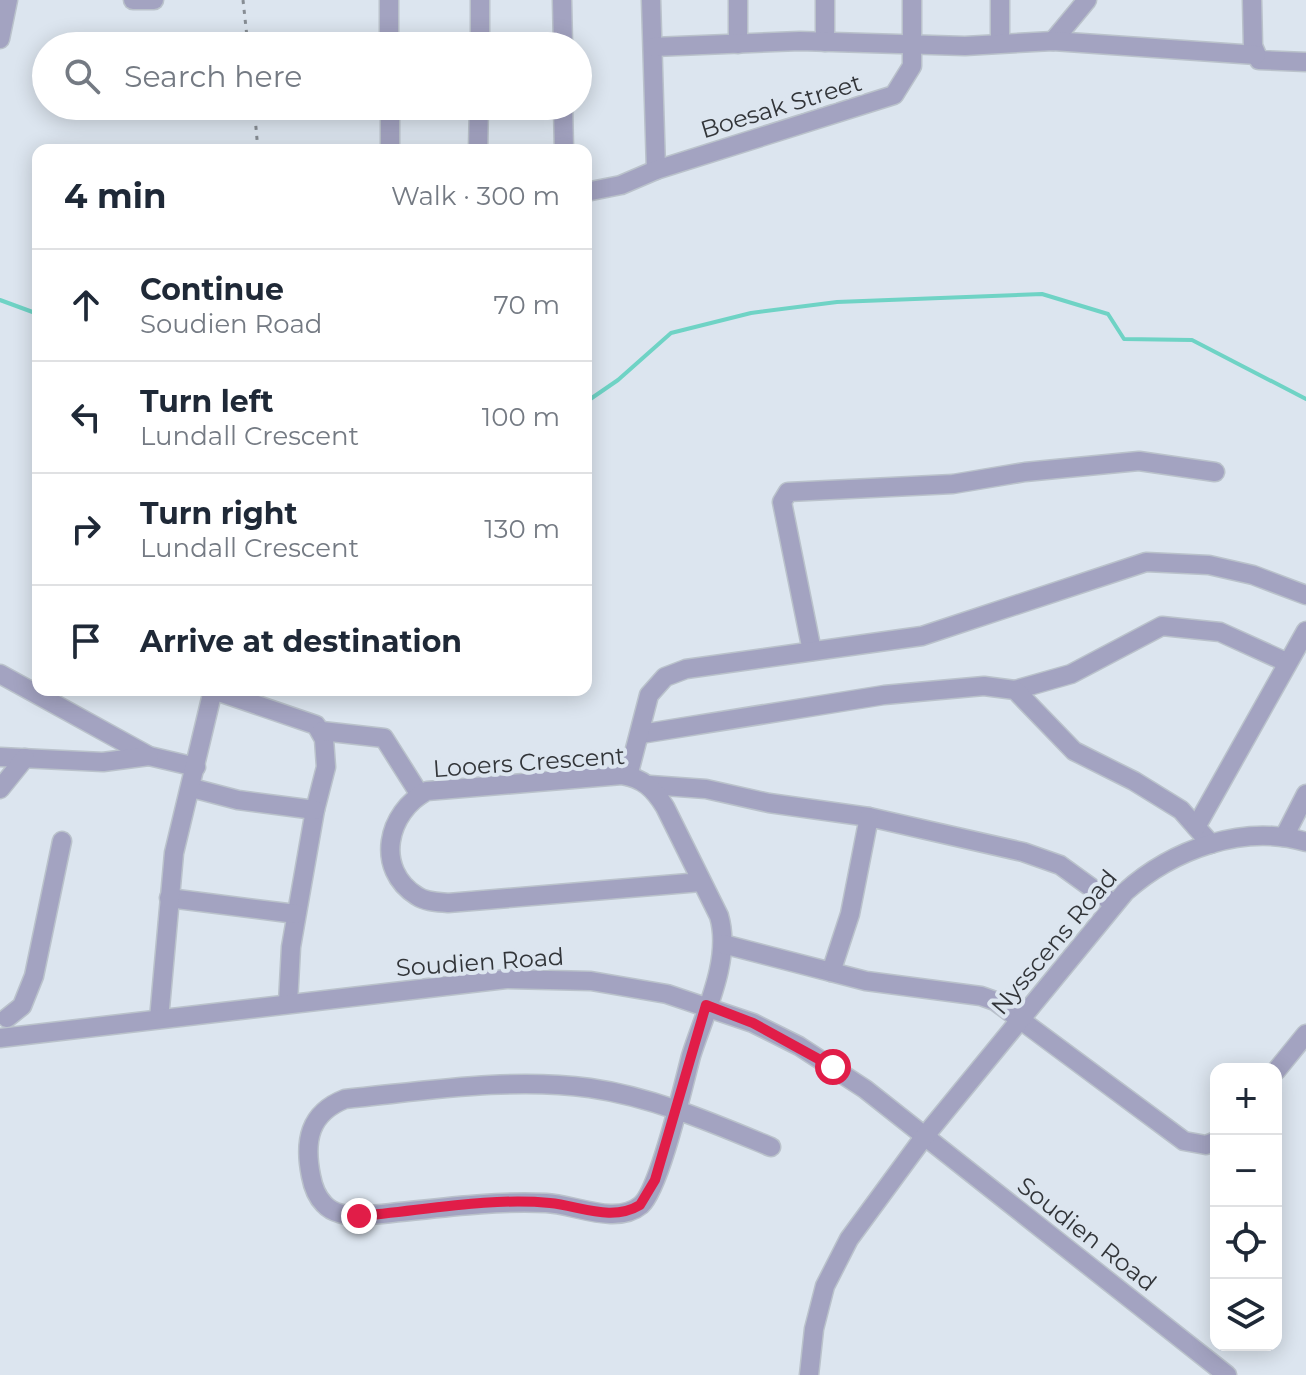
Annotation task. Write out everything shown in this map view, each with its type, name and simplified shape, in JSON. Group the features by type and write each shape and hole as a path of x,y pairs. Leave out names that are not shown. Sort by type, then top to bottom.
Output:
{"street":[{"path":"0,39 8,0"},
{"path":"133,0 154,0"},
{"path":"389,0 389,32"},
{"path":"480,0 480,32"},
{"path":"562,0 563,32"},
{"path":"651,0 656,170"},
{"path":"738,0 738,44"},
{"path":"825,0 825,42"},
{"name":"Boesak Street","path":"592,191 621,185 656,170 894,95 908,77 913,45 912,0"},
{"path":"1000,0 1000,43"},
{"path":"1053,41 1087,0"},
{"path":"1252,0 1256,55"},
{"path":"653,47 825,42 913,45 1053,41 1256,55 1265,62 1306,62"},
{"path":"390,120 390,144"},
{"path":"478,144 479,120"},
{"path":"563,120 564,144"},
{"path":"812,651 782,502 788,492 953,484 1047,469 1139,461 1215,472"},
{"path":"628,776 649,695 665,677 686,669 922,636 1146,562 1209,565 1253,575 1306,595"},
{"path":"641,734 884,695 984,686 1015,690 1071,674 1162,626 1220,632 1286,662"},
{"path":"1196,827 1306,631"},
{"path":"0,674 32,692"},
{"path":"1015,690 1074,751 1134,781 1181,810 1211,844"},
{"path":"40,696 149,756 196,767"},
{"path":"159,1019 169,898 181,814 192,788 212,696"},
{"path":"231,696 316,725 322,731 384,738 420,795"},
{"path":"288,1003 296,914 326,767 322,731"},
{"path":"0,757 103,762 149,756"},
{"path":"0,789 25,758"},
{"name":"Looers Crescent","path":"676,1110 591,1088 537,1083 345,1099 329,1105 317,1118 307,1144 307,1158 314,1191 324,1205 339,1214 359,1216 503,1203 549,1203 593,1211 625,1212 647,1197 676,1110 723,944 719,916 665,807 650,785 628,776 427,791 420,795 404,807 395,820 391,850 402,882 427,901 448,903 701,882"},
{"path":"650,785 706,789 769,803 869,817 1023,852 1060,865 1114,904"},
{"path":"192,788 238,800 315,810"},
{"path":"1284,837 1306,794"},
{"path":"831,972 850,914 869,817"},
{"name":"Nysscens Road","path":"809,1375 814,1329 836,1260 924,1137 1114,904 1144,875 1180,853 1242,837 1284,837 1306,842"},
{"path":"7,1037 4,1017 22,1006 34,976 62,841"},
{"path":"169,898 296,914"},
{"path":"723,944 831,972 916,989 981,996 1021,1017 1184,1141 1210,1143"},
{"name":"Soudien Road","path":"7,1037 506,979 554,979 625,985 706,1005 799,1046 865,1089 1227,1375"},
{"path":"1282,1064 1306,1034"},
{"path":"676,1110 771,1147"}],"path":[{"path":"243,0 246,32"},
{"path":"255,120 257,144"}],"waterway":[{"path":"592,398 618,380 671,333 751,313 837,302 1042,294 1108,314 1124,339 1192,340 1306,399"},
{"path":"0,300 32,312"}],"route":[{"path":"359,1216 503,1203 549,1203 616,1213 640,1205 655,1180 706,1005 753,1023 833,1067"}]}
